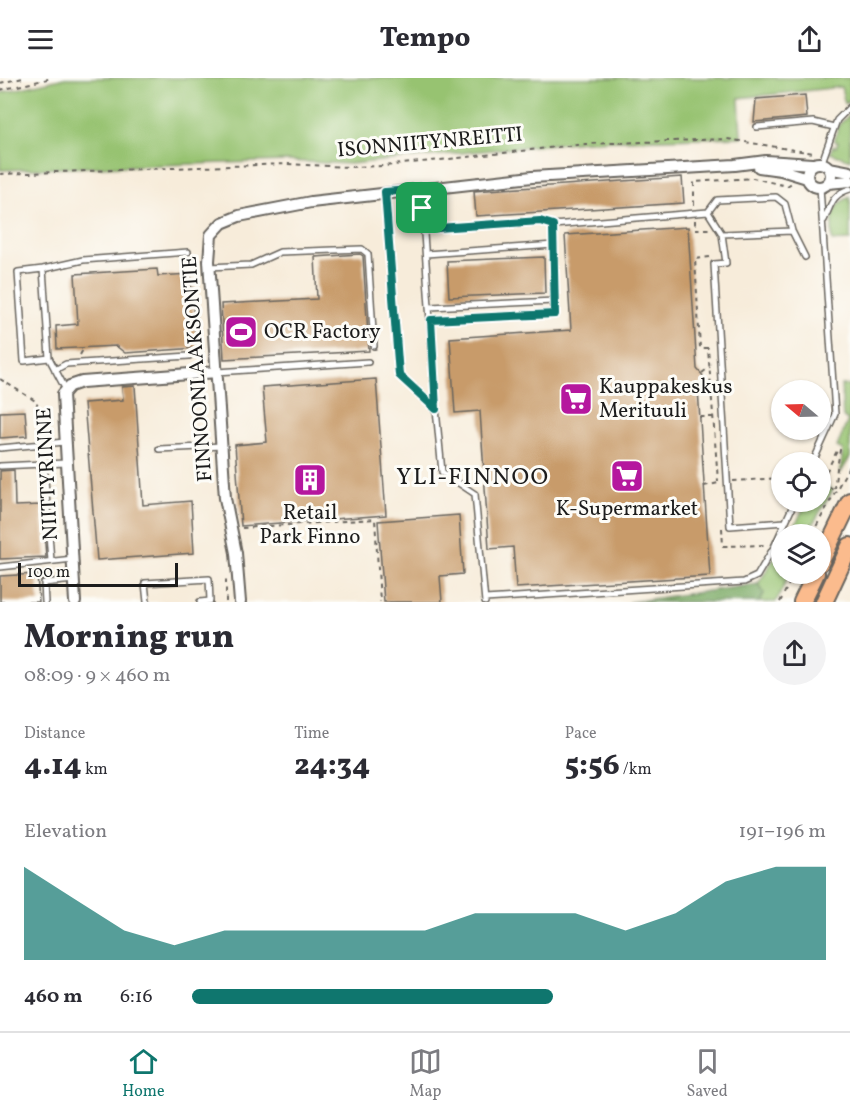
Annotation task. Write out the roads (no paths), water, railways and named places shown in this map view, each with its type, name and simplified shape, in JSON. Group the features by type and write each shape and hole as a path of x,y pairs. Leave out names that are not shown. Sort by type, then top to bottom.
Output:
{"main road":[{"path":"831,524 840,493"},
{"path":"824,602 850,546"},
{"path":"802,602 811,584"}],"street":[{"name":"FINNOONLAAKSONTIE","path":"240,602 236,553 225,498 209,267 211,235 222,223 231,218 311,202 532,177 735,165 766,160 822,162 850,172"},
{"path":"824,185 832,176 822,162 808,171 807,178 812,184 824,185 850,181"},
{"name":"FINNOONLAAKSONTIE","path":"735,165 781,170 807,178"},
{"name":"NIITTYRINNE","path":"75,602 64,430 63,398 66,390 82,382 217,372"}],"lane":[{"path":"822,162 834,127 841,114 850,107"},
{"path":"757,127 813,122 834,127"},
{"path":"818,452 836,414 823,222 824,185"},
{"path":"421,189 442,472 474,494 485,600 744,582 757,576 790,512"},
{"path":"823,222 832,200 850,189"},
{"path":"385,192 399,375 436,409"},
{"path":"424,229 540,221 553,225 708,212 717,200 776,197 785,204 792,231 805,257"},
{"path":"708,212 722,234 726,264 714,264 730,526 785,522"},
{"path":"431,320 555,314 553,225"},
{"path":"722,234 792,231"},
{"path":"426,254 554,245"},
{"path":"209,267 251,265 280,252 362,249 368,254 374,346"},
{"path":"49,358 24,361 18,272 83,260 188,252"},
{"path":"43,269 49,358 66,390"},
{"path":"430,307 554,301"},
{"path":"55,370 66,364 189,356"},
{"path":"217,372 368,362"},
{"path":"0,448 65,442"},
{"path":"159,449 222,446"},
{"path":"0,466 66,463"},
{"path":"44,465 51,561"},
{"path":"0,567 73,559"},
{"path":"147,602 146,583 209,579 210,602 200,602"},
{"path":"45,602 44,583 74,580"}],"place":[{"name":"OCR Factory","path":"241,332"},
{"name":"Kauppakeskus Merituuli","path":"576,399"},
{"name":"K-Supermarket","path":"627,476"},
{"name":"Retail Park Finno","path":"310,480"}],"district":[{"name":"YLI-FINNOO","path":"473,478"}]}
